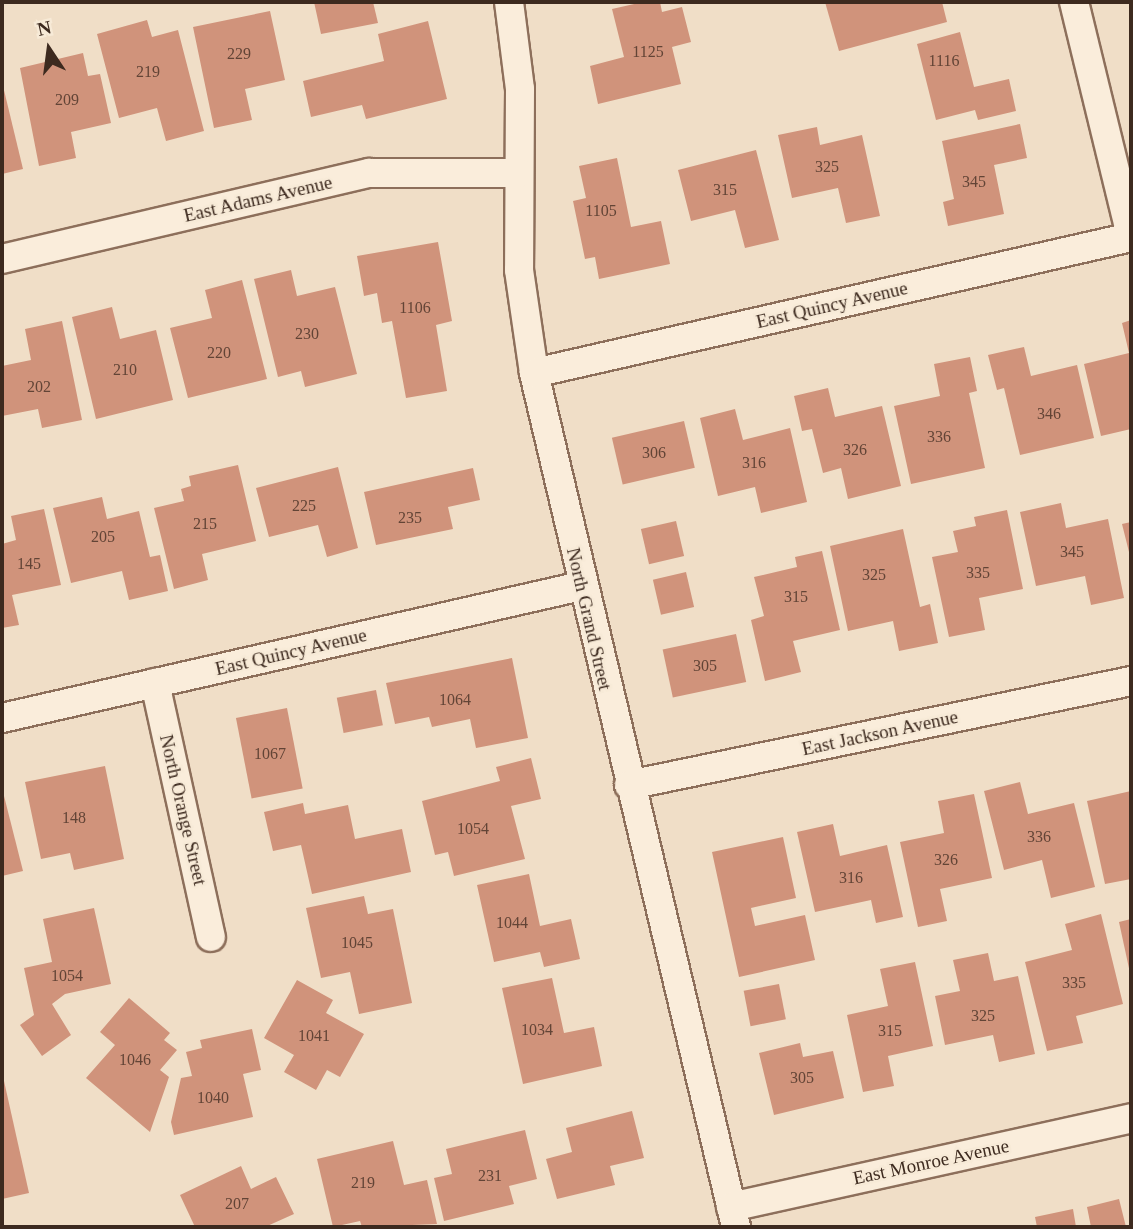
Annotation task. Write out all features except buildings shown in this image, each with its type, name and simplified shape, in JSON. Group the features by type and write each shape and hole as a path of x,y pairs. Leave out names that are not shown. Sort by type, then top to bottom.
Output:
{"street":[{"name":"North Grand Street","path":"509,2 520,89 519,270 534,373 581,586 734,1217"},
{"path":"1074,2 1131,237"},
{"name":"East Adams Avenue","path":"2,259 369,173 519,173"},
{"name":"East Quincy Avenue","path":"534,373 1131,237"},
{"name":"East Quincy Avenue","path":"2,718 581,586"},
{"name":"East Jackson Avenue","path":"629,785 1131,681"},
{"name":"North Orange Street","path":"155,683 211,937"},
{"name":"East Monroe Avenue","path":"734,1217 1131,1118"}]}
